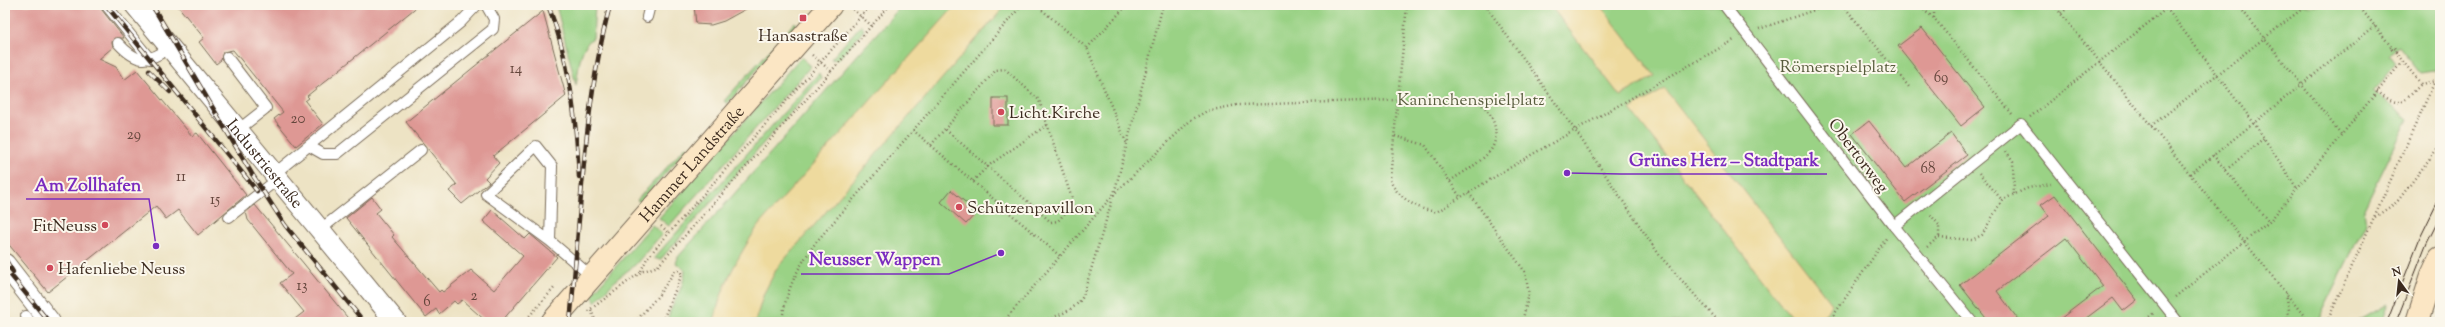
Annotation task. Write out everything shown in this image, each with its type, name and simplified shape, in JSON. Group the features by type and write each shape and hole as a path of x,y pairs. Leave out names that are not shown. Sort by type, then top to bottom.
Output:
{"main road":[{"name":"Hammer Landstraße","path":"552,322 591,276 837,8"},
{"path":"2418,319 2432,275 2440,258"},
{"path":"2418,319 2440,279"}],"street":[{"name":"Industriestraße","path":"136,5 396,322"},
{"path":"5,264 50,322"}],"lane":[{"path":"106,5 150,59"},
{"path":"229,217 309,146 461,22 477,5"},
{"path":"309,146 322,154 337,154 493,29 494,19 486,5"},
{"path":"647,17 650,5"},
{"name":"Obertorweg","path":"1724,5 1894,226 1972,322"},
{"path":"118,43 132,58 150,59 170,48"},
{"path":"227,57 266,108 238,130"},
{"path":"1894,226 2021,124 2178,322"},
{"path":"550,241 552,166 536,146 486,194 550,241 591,276"},
{"path":"321,229 422,150"}],"path":[{"path":"641,272 647,258 871,5"},
{"path":"591,310 641,272 658,266 890,5"},
{"path":"782,322 787,299 802,261 1022,5"},
{"path":"1036,5 1087,48 1127,144"},
{"path":"1087,48 1127,5"},
{"path":"1040,322 1080,303 1114,194 1163,5"},
{"path":"1408,5 1390,178 1395,190 1424,210 1430,212 1438,211 1461,198 1575,130 1746,33 1829,5"},
{"path":"1485,5 1575,130 1660,256 1719,322"},
{"path":"1843,5 1909,87"},
{"path":"1916,5 1934,18 2021,124 2171,5"},
{"path":"1934,5 1934,18"},
{"path":"2054,5 2309,322"},
{"path":"2061,14 2072,5"},
{"path":"2164,5 2254,123 2296,187"},
{"path":"2238,5 2341,134"},
{"path":"2151,126 2307,5"},
{"path":"2358,5 2394,53 2420,84"},
{"path":"837,8 849,6 872,26"},
{"path":"2190,174 2375,26"},
{"path":"809,52 831,71"},
{"path":"2143,322 2269,222 2296,187 2402,62"},
{"path":"931,145 996,70 1002,68 1036,96 1073,203 1058,221 1048,220 945,129"},
{"path":"2377,91 2390,101 2400,103 2405,101 2420,84 2440,80"},
{"path":"2327,322 2435,82"},
{"path":"1003,322 1114,194 1191,120 1207,111 1222,106 1460,98 1476,101 1487,110 1494,123 1496,137 1491,150 1481,160 1450,181"},
{"path":"973,181 988,166 1047,125"},
{"path":"914,130 1060,256"},
{"path":"1395,136 1425,145 1461,198"},
{"path":"2226,170 2264,138"},
{"path":"1998,142 2013,161 2014,194"},
{"path":"2374,217 2397,202 2440,145"},
{"path":"2213,155 2269,222"},
{"path":"1971,164 2002,200"},
{"path":"1917,255 1939,237 1972,240 1982,235 2002,200 2028,188 2045,186 2063,178"},
{"path":"1469,193 1525,272 1529,294 1522,322"},
{"path":"1921,205 1939,225 1939,237"},
{"path":"1829,322 1894,226"},
{"path":"635,322 658,296 675,271 679,270 682,274 662,322"},
{"path":"2286,292 2289,310 2286,322"}],"green space":[{"path":"556,5 595,5 593,38 588,42 582,53 576,85"},
{"path":"902,5 2440,5 2440,70 2420,73 2399,46 2389,54 2396,63 2373,91 2408,119 2364,209 2366,223 2317,322 667,322 671,309 683,283 685,270 676,263 678,257"},
{"path":"795,22 797,24 727,104 724,101"},
{"path":"861,25 864,30 838,60 831,59"},
{"path":"801,57 811,66 669,226 659,218"},
{"path":"819,73 821,78 660,260 654,258"},
{"path":"687,145 687,149 640,202 637,200"},
{"path":"652,225 662,234 635,265 618,278 595,302 592,294"},
{"path":"2388,304 2381,322 2357,322"}],"sand":[{"path":"956,5 1006,5 777,268 764,293 755,322 714,322 721,296 731,272 758,226"},
{"path":"1550,5 1600,5 1655,76 1620,96"},
{"path":"1665,89 1832,304 1820,322 1795,322 1630,109"}],"building":[{"path":"5,5 98,5 124,38 114,38 112,42 113,47 99,59 116,67 124,80 137,70 192,136 197,133 246,195 198,235 178,210 166,219 156,206 48,292 5,240"},
{"path":"177,5 419,5 307,96 309,98 305,101 323,124 296,146 274,119 283,112 233,50 223,52 221,60 216,64 199,42 204,38"},
{"path":"694,5 753,5 724,21 711,25 696,24"},
{"path":"543,11 566,96 493,156 499,163 485,178 489,182 462,204 449,191 457,185 406,122"},
{"path":"1922,28 1985,107 1961,126 1898,46"},
{"name":"Licht.Kirche","path":"993,98 1008,98 1008,125 993,125"},
{"path":"1869,121 1906,168 1951,133 1967,155 1905,202 1852,134"},
{"name":"Schützenpavillon","path":"951,190 977,212 966,224 941,202"},
{"path":"2055,195 2137,300 2123,311 2113,298 2081,322 2056,322 2103,286 2066,238 1997,291 2020,322 1989,322 1960,285 2049,216 2041,205"},
{"path":"372,197 381,209 376,213 394,235 392,237 439,292 441,290 443,292 471,270 494,290 523,256 483,221 492,210 525,239 530,234 557,257 501,322 487,322 462,300 457,304 454,301 439,314 436,309 426,317 346,218"},
{"path":"255,205 351,322 291,322 304,312 280,283 292,274 248,220 246,212"}],"tram line":[{"path":"2387,322 2419,240 2440,197"},
{"path":"2396,322 2427,243 2440,217"}],"railway":[{"path":"106,5 257,191"},
{"path":"152,5 252,174 285,225 364,322"},
{"path":"548,5 562,47 571,90 579,177"},
{"path":"570,322 588,123 601,44 610,5"},
{"path":"149,71 170,92"},
{"path":"5,259 13,272"},
{"path":"5,268 49,322"}],"place":[{"name":"Hansastraße","path":"803,18"},
{"name":"Licht.Kirche","path":"1001,112"},
{"name":"Grünes Herz – Stadtpark","path":"1567,173"},
{"name":"Schützenpavillon","path":"959,207"},
{"name":"FitNeuss","path":"105,225"},
{"name":"Am Zollhafen","path":"156,246"},
{"name":"Neusser Wappen","path":"1001,253"},
{"name":"Hafenliebe Neuss","path":"50,268"}],"park label":[{"name":"Römerspielplatz","path":"1838,66"},
{"name":"Kaninchenspielplatz","path":"1471,99"}]}
